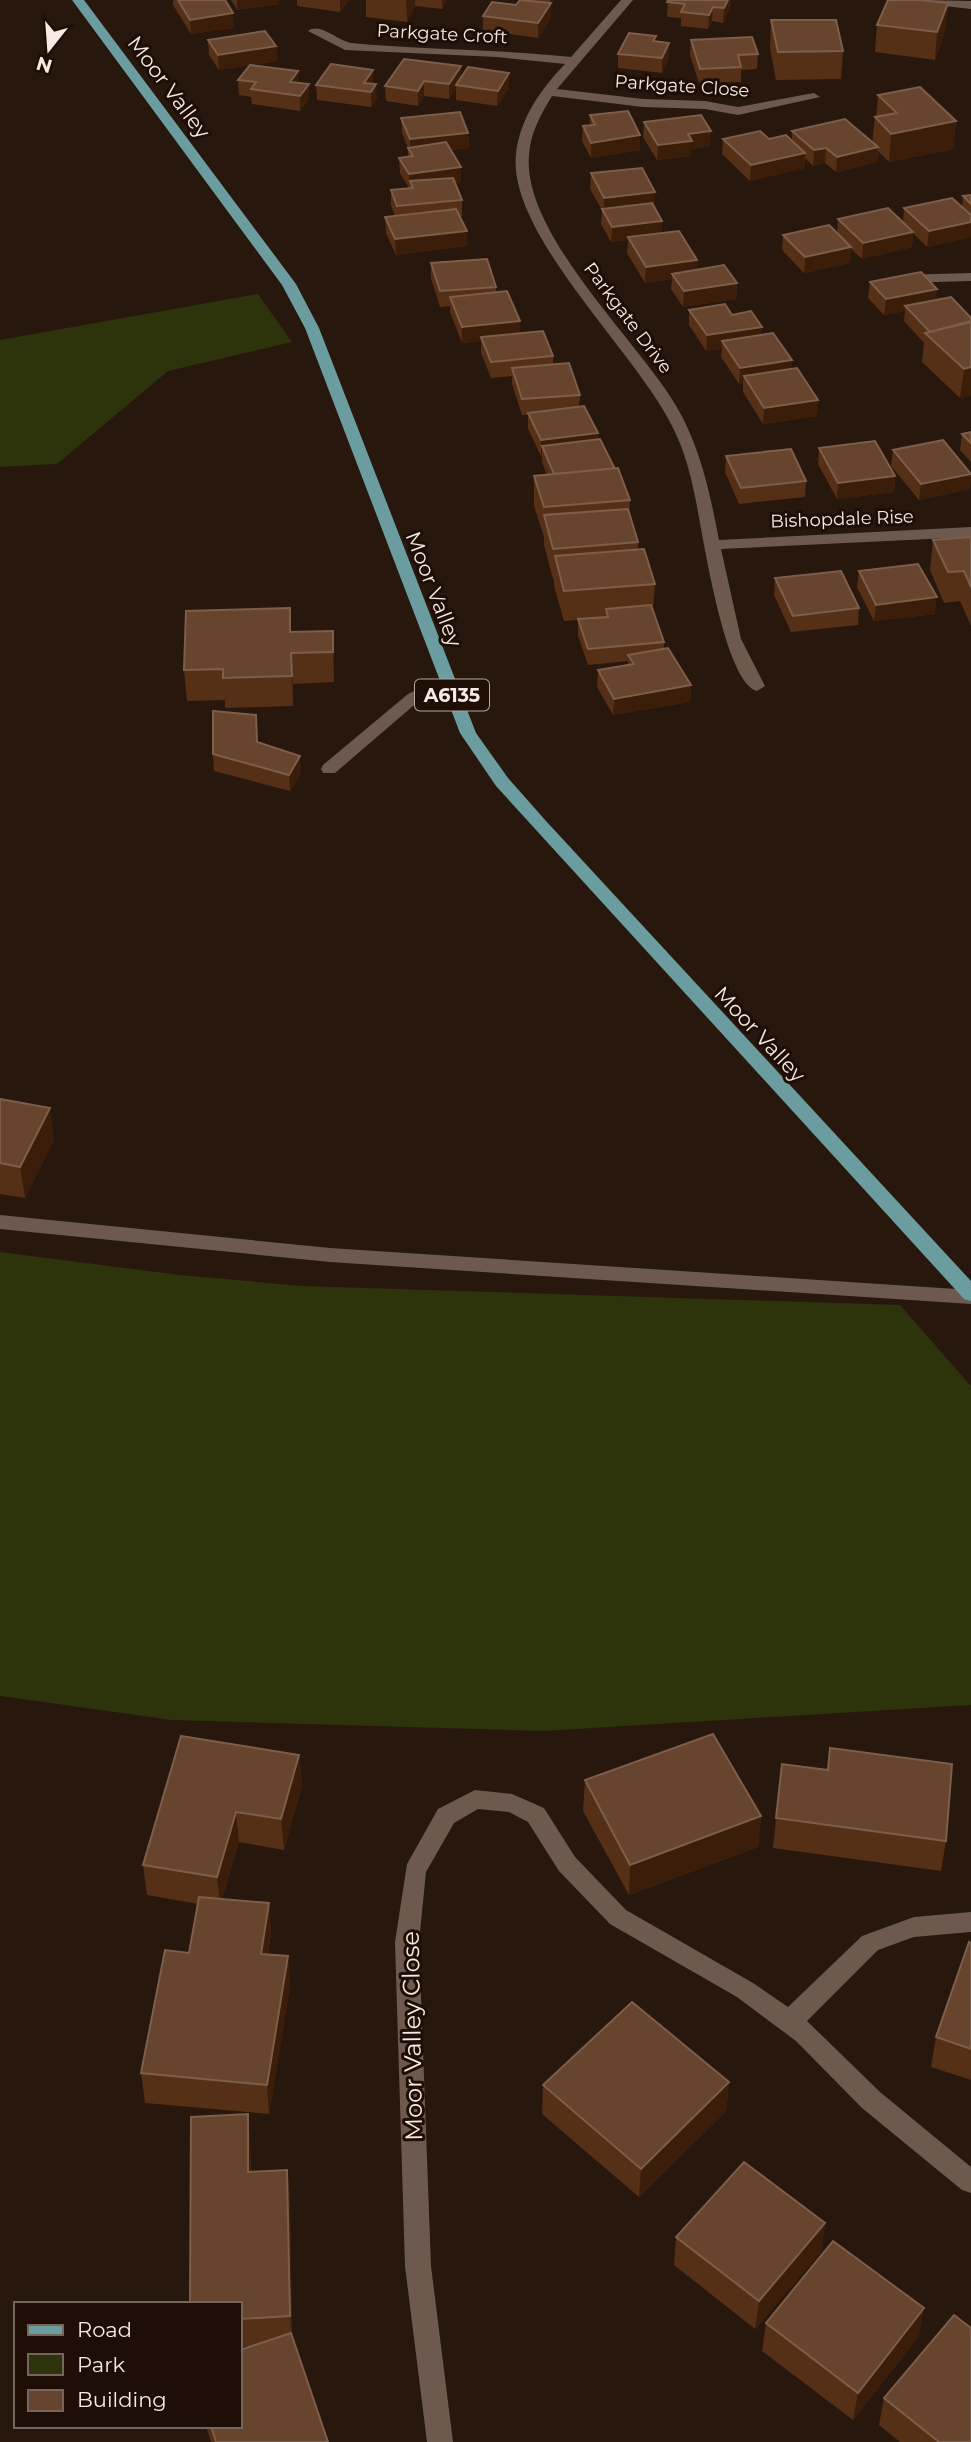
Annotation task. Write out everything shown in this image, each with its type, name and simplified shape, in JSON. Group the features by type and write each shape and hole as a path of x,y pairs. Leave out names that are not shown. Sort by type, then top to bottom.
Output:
{"main road":[{"name":"Moor Valley","path":"78,0 289,284 312,328 468,733 502,782 971,1295"}],"street":[{"name":"Parkgate Drive","path":"626,0 605,30 572,61 546,92 528,125 521,158 526,188 574,281 669,406 701,483 733,639 757,686"},
{"path":"927,0 971,5"},
{"name":"Parkgate Croft","path":"314,31 345,46 497,53 572,61"},
{"name":"Parkgate Close","path":"546,92 643,103 705,104 738,111 814,97"},
{"path":"890,279 971,278"},
{"name":"Bishopdale Rise","path":"714,545 971,532"},
{"path":"328,769 414,697 446,681"},
{"path":"0,1222 330,1255 971,1295"},
{"name":"Moor Valley Close","path":"440,2442 418,2266 407,1942 415,1871 446,1816 475,1799 512,1803 536,1815 568,1864 618,1917 745,1990 804,2033 871,2099 971,2182"},
{"path":"789,2022 870,1943 914,1927 971,1922"}],"green space":[{"path":"258,294 292,342 168,371 57,464 0,467 0,340"},
{"path":"0,1252 180,1275 302,1286 900,1305 971,1386 971,1705 544,1731 172,1720 0,1696"}],"building":[{"path":"178,0 225,0 233,13 190,20"},
{"path":"520,0 551,3 538,23 483,16 492,2 516,5"},
{"path":"728,0 724,8 713,7 709,15 681,12 685,4 667,2"},
{"path":"888,0 948,3 937,32 877,25"},
{"path":"771,20 836,20 843,51 778,52"},
{"path":"265,31 276,46 218,55 208,40"},
{"path":"629,33 656,36 653,41 669,43 662,58 618,54"},
{"path":"752,37 758,54 738,55 741,67 700,69 691,40"},
{"path":"404,59 461,66 449,84 424,81 418,91 385,86"},
{"path":"331,64 373,70 364,83 376,84 371,92 316,85"},
{"path":"250,65 298,71 290,82 309,84 300,96 251,89 256,82 238,80"},
{"path":"468,67 509,73 498,91 456,85"},
{"path":"920,87 956,121 891,134 875,117 897,113 878,95"},
{"path":"628,111 640,135 591,143 583,126 595,125 590,115"},
{"path":"460,112 468,133 410,139 401,118"},
{"path":"701,115 711,131 688,134 692,141 658,145 644,122"},
{"path":"845,119 878,147 837,157 826,148 814,150 792,131"},
{"path":"760,131 769,139 786,135 805,153 751,165 723,139"},
{"path":"446,142 461,167 409,174 399,158 413,156 408,148"},
{"path":"642,168 655,192 604,198 591,173"},
{"path":"453,178 462,200 397,206 391,190 413,188 410,181"},
{"path":"971,195 971,204 963,196"},
{"path":"952,198 971,215 971,222 929,231 904,208"},
{"path":"652,203 662,221 612,227 602,209"},
{"path":"888,208 913,232 863,243 838,219"},
{"path":"456,209 467,231 395,239 385,217"},
{"path":"829,225 851,247 805,257 783,235"},
{"path":"679,231 697,260 646,267 628,237"},
{"path":"487,259 496,287 440,291 431,263"},
{"path":"724,265 737,283 684,291 672,274"},
{"path":"921,272 937,289 886,299 870,282"},
{"path":"507,291 520,321 462,327 450,297"},
{"path":"951,297 971,321 930,332 905,306"},
{"path":"725,304 732,315 751,311 762,327 707,335 689,310"},
{"path":"971,322 971,367 964,369 925,333"},
{"path":"543,331 553,356 491,362 481,337"},
{"path":"773,333 792,360 740,368 722,341"},
{"path":"569,363 580,395 522,399 512,368"},
{"path":"797,368 818,400 764,408 744,376"},
{"path":"584,406 598,433 541,440 528,413"},
{"path":"971,432 971,443 962,434"},
{"path":"600,439 615,469 554,474 542,446"},
{"path":"943,440 971,474 921,484 893,450"},
{"path":"875,441 895,476 838,483 819,448"},
{"path":"791,449 806,481 741,488 726,456"},
{"path":"618,468 630,500 544,507 534,476"},
{"path":"628,509 638,542 553,549 544,515"},
{"path":"971,537 971,587 964,571 948,572 933,540"},
{"path":"644,549 655,584 564,591 555,556"},
{"path":"918,564 937,597 876,605 859,571"},
{"path":"841,571 859,608 793,616 775,578"},
{"path":"651,605 664,642 588,649 578,619 608,617 606,609"},
{"path":"290,608 290,632 333,631 333,652 291,653 292,676 223,678 223,669 184,670 186,611"},
{"path":"668,648 691,685 614,699 598,670 634,664 628,655"},
{"path":"213,711 256,715 257,742 300,756 289,775 213,754"},
{"path":"0,1099 50,1108 20,1167 0,1163"},
{"path":"713,1734 761,1816 630,1865 585,1780"},
{"path":"181,1736 299,1755 281,1819 236,1812 217,1877 143,1865"},
{"path":"830,1748 952,1764 946,1841 776,1818 782,1764 828,1770"},
{"path":"199,1897 269,1903 261,1954 288,1956 267,2085 141,2073 165,1950 189,1953"},
{"path":"969,1942 971,1943 971,2049 936,2037"},
{"path":"632,2002 729,2082 641,2169 543,2085"},
{"path":"248,2114 248,2172 287,2170 290,2316 242,2319 242,2302 190,2302 191,2117"},
{"path":"744,2162 825,2223 759,2301 676,2237"},
{"path":"833,2241 924,2308 858,2393 766,2323"},
{"path":"954,2315 971,2328 971,2442 939,2442 884,2398"},
{"path":"291,2333 328,2442 216,2442 212,2428 242,2428 242,2349"}]}
